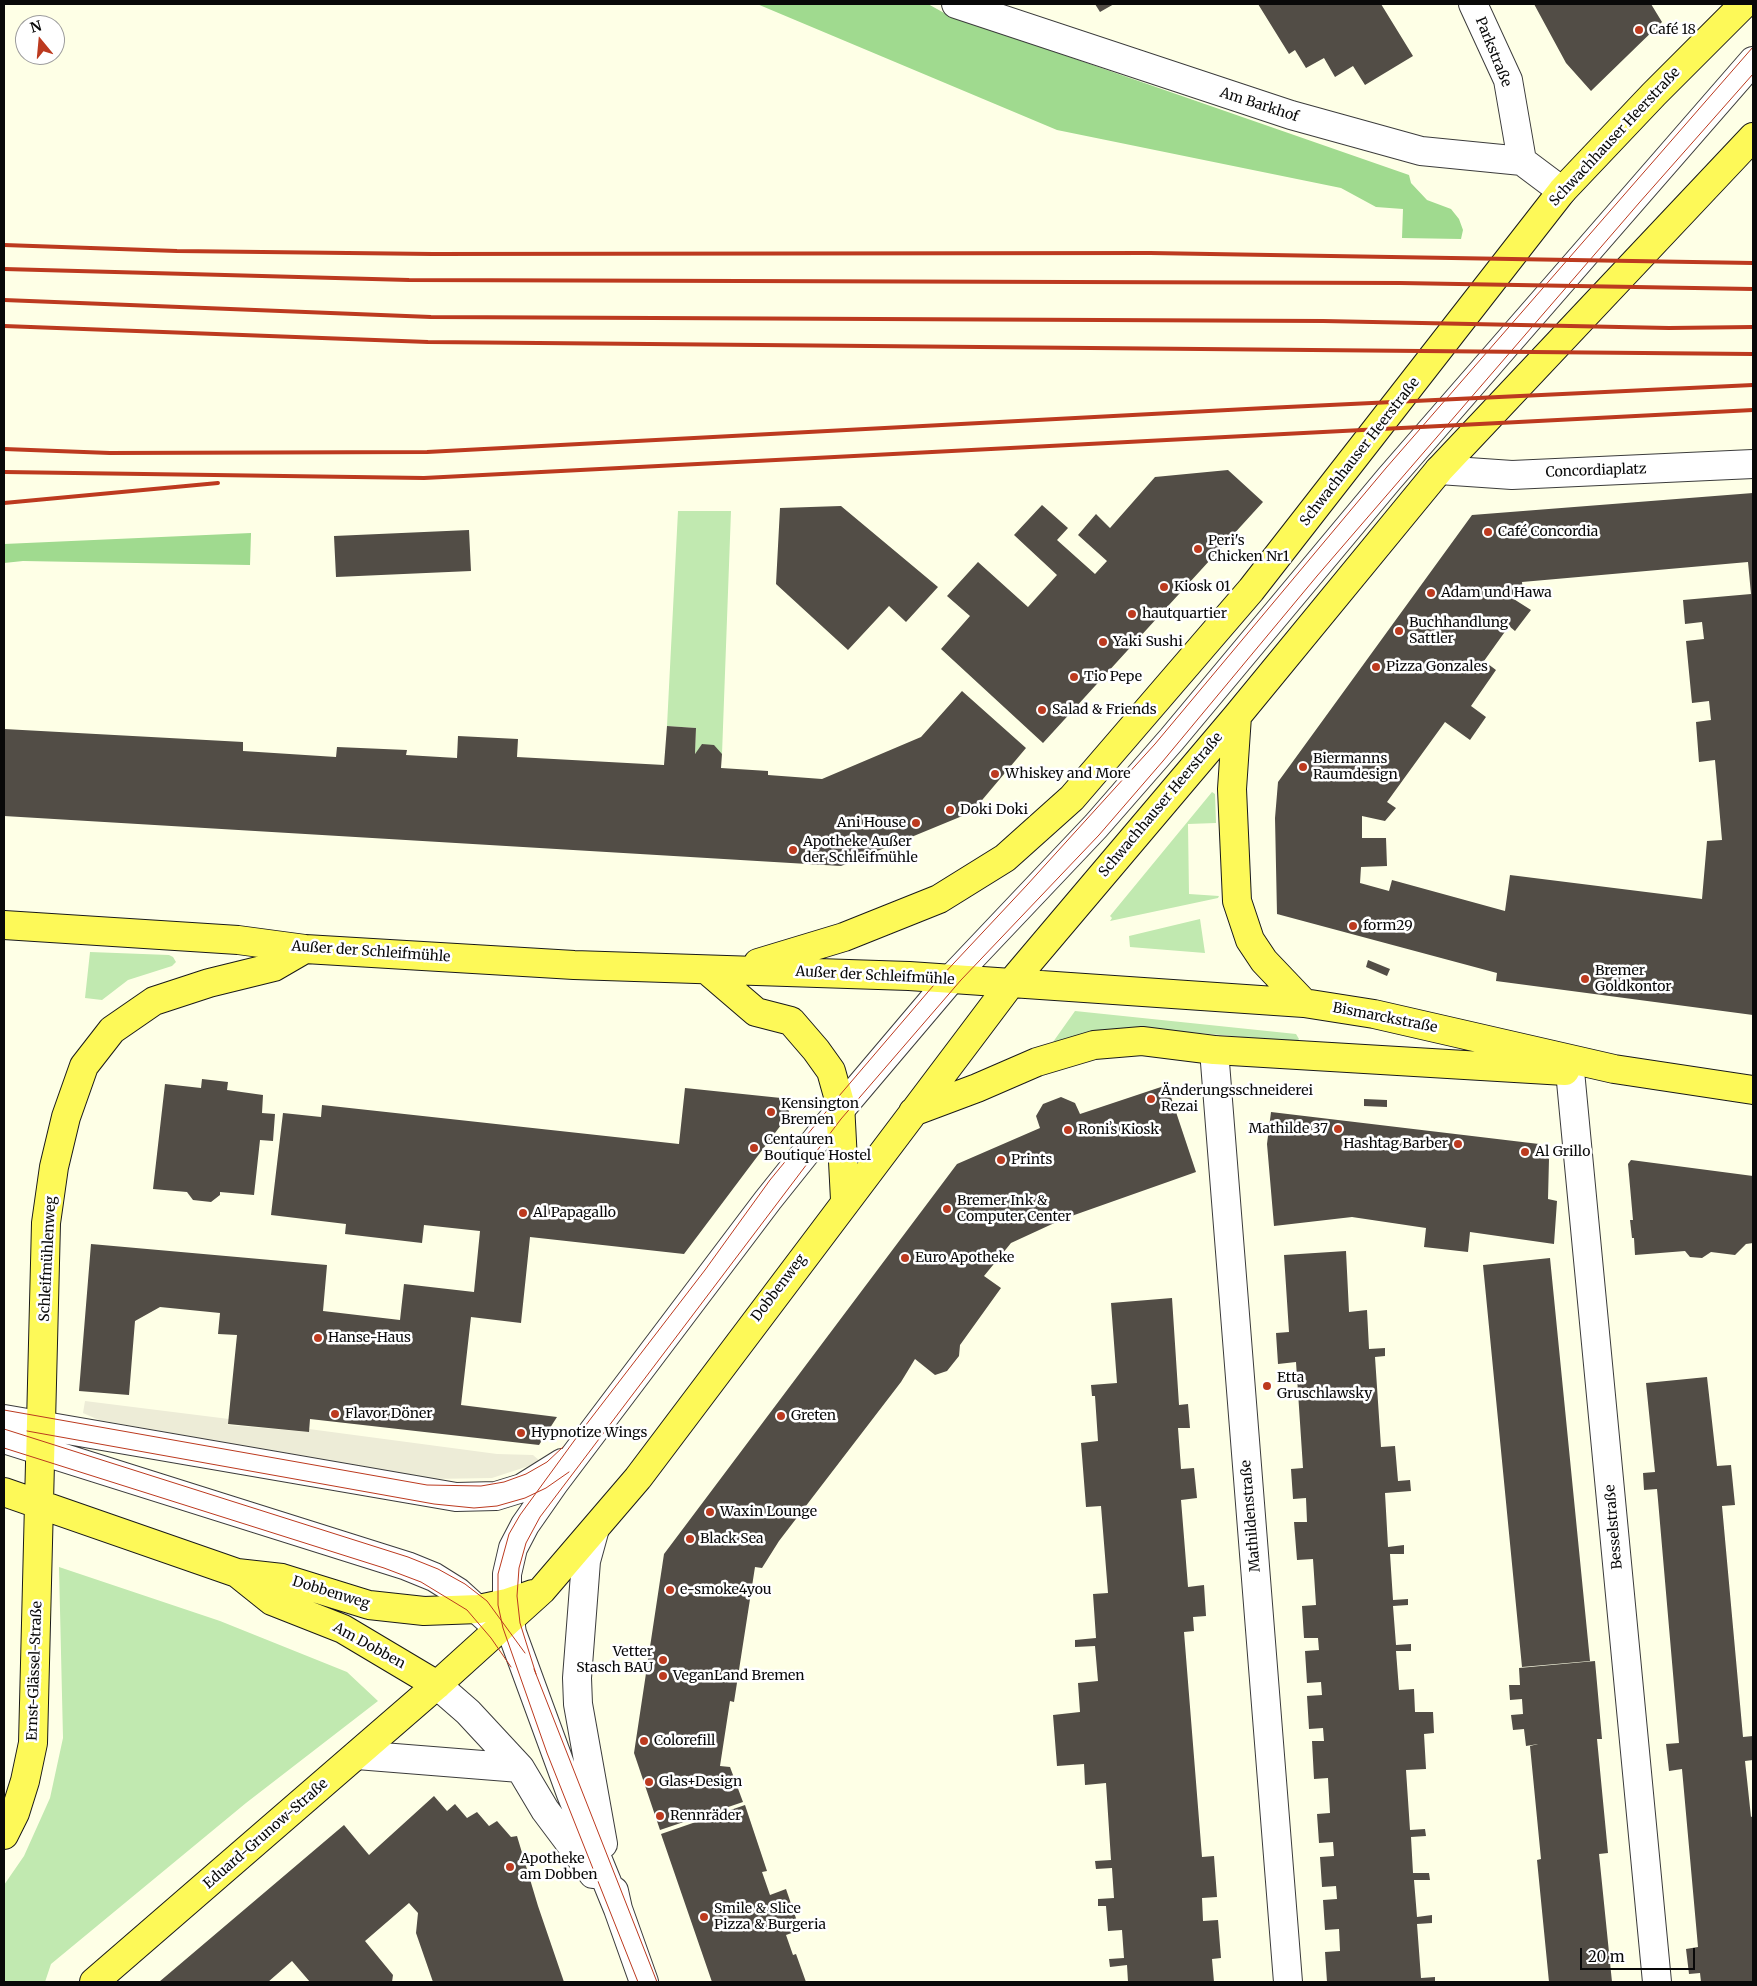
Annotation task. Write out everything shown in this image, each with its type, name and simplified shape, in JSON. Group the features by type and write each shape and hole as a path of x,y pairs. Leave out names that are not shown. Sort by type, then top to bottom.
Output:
{"main road":[{"name":"Schwachhauser Heerstraße","path":"963,886 1005,858 1072,798 1169,688 1251,590 1562,191 1654,94 1744,4"},
{"name":"Schwachhauser Heerstraße","path":"1011,983 1237,716 1439,470 1753,137"},
{"path":"1237,716 1232,788 1237,902 1250,940 1264,961 1304,1003"},
{"name":"Außer der Schleifmühle","path":"738,969 844,937 939,899 963,886"},
{"name":"Außer der Schleifmühle","path":"4,925 238,940 305,949 574,965 707,970 738,969 1011,983"},
{"name":"Schleifmühlenweg","path":"40,1504 46,1223 54,1166 64,1126 84,1066 112,1030 154,1001 209,982 274,967 305,949"},
{"path":"707,970 756,1012 791,1021 831,1071 839,1096 845,1200"},
{"name":"Bismarckstraße","path":"1011,983 1304,1003 1374,1014 1614,1069 1753,1090"},
{"name":"Dobbenweg","path":"437,1685 505,1618 542,1590 594,1532 638,1478 845,1200 1011,983"},
{"path":"912,1112 977,1088 1037,1062 1094,1045 1142,1041 1214,1050 1570,1071 1614,1069"},
{"name":"Am Dobben","path":"4,1492 237,1573 272,1601 343,1630 437,1685"},
{"name":"Ernst-Glässel-Straße","path":"4,1834 15,1813 25,1781 33,1743 40,1504"},
{"name":"Dobbenweg","path":"237,1573 282,1578 369,1606 424,1611 479,1609 505,1618"},
{"name":"Eduard-Grunow-Straße","path":"94,1982 437,1685"}],"street":[{"name":"Am Barkhof","path":"956,4 1309,121 1421,151 1522,160"},
{"name":"Parkstraße","path":"1473,4 1508,80 1522,160"},
{"path":"618,1909 505,1618 507,1574 514,1548 525,1525 768,1200 840,1110 951,980 1096,826 1396,472 1753,61"},
{"path":"1522,160 1562,191"},
{"name":"Concordiaplatz","path":"1439,470 1512,475 1753,464"},
{"name":"Mathildenstraße","path":"1214,1050 1288,1982"},
{"name":"Besselstraße","path":"1570,1071 1658,1982"},
{"path":"4,1419 42,1439 407,1566 434,1577 479,1609"},
{"path":"4,1439 42,1439 456,1497 496,1496 522,1488 560,1466 591,1435"},
{"name":"Am Dobben","path":"594,1532 586,1561 577,1678 578,1704 604,1849 618,1909 644,1982"},
{"name":"Am Dobben","path":"437,1685 468,1712 520,1768 546,1810 618,1909"},
{"path":"357,1755 520,1768"}],"green space":[{"path":"757,4 928,4 946,14 1409,175 1411,183 1427,200 1451,209 1459,219 1463,230 1461,239 1402,238 1403,209 1376,207 1341,188 1057,130"},
{"path":"678,511 731,511 722,754 703,744 695,754 696,728 667,726"},
{"path":"251,533 250,565 23,561 4,563 4,544"},
{"path":"1212,792 1215,794 1216,823 1188,824 1189,894 1219,896 1218,898 1110,921 1112,918 1110,916"},
{"path":"1200,919 1205,953 1130,947 1129,936"},
{"path":"90,952 169,955 176,962 172,966 128,980 102,1000 85,998"},
{"path":"1075,1011 1296,1034 1299,1039 1297,1042 1144,1028 1106,1029 1053,1042"},
{"path":"59,1567 220,1621 347,1672 378,1701 246,1803 51,1964 45,1982 4,1982 4,1885 24,1856 50,1798 63,1738"}],"shaded area":[{"path":"85,1401 229,1419 228,1425 308,1432 309,1429 497,1454 533,1455 541,1462 492,1478 431,1479 99,1420 83,1413"}],"building":[{"path":"1095,4 1114,4 1100,12"},
{"path":"1258,4 1381,4 1413,56 1365,85 1353,66 1335,77 1324,58 1306,68 1295,50 1289,54"},
{"path":"1534,4 1651,4 1662,22 1591,91 1566,63"},
{"path":"1228,470 1263,502 1043,743 941,649 970,616 947,596 978,562 1028,607 1057,575 1014,535 1042,505 1068,528 1057,540 1095,574 1107,561 1078,535 1096,514 1110,528 1155,477"},
{"path":"1753,493 1753,1015 1496,981 1497,973 1277,914 1275,818 1278,782 1472,515","holes":["1748,562 1751,594 1683,600 1685,624 1702,622 1704,639 1686,641 1692,703 1709,701 1711,720 1696,722 1699,762 1715,760 1722,840 1707,841 1702,899 1510,875 1505,911 1392,880 1389,891 1360,883 1361,867 1387,866 1386,838 1362,838 1362,816 1385,821 1396,808 1387,802 1445,722 1470,740 1486,717 1471,706 1496,670 1484,661 1509,626 1515,631 1531,610 1509,596 1523,594 1522,582"]},
{"path":"841,506 938,587 906,622 889,606 848,650 776,584 780,508"},
{"path":"469,530 471,571 336,577 334,536"},
{"path":"962,691 1026,748 972,812 841,866 4,816 4,729 243,742 243,751 336,757 337,747 407,750 406,755 457,758 458,736 518,739 517,757 664,765 667,726 696,728 695,754 702,744 714,745 722,754 721,768 768,771 768,775 822,779 921,737"},
{"path":"1368,960 1390,969 1387,976 1366,967"},
{"path":"202,1079 228,1082 227,1090 263,1095 262,1113 275,1114 273,1141 260,1140 254,1195 220,1192 220,1195 211,1202 193,1200 187,1192 153,1189 165,1084 201,1088"},
{"path":"1167,1085 1196,1172 1063,1219 1011,1243 984,1276 1001,1288 960,1345 959,1356 947,1371 935,1375 915,1359 901,1382 779,1541 762,1568 755,1567 734,1702 730,1701 720,1766 730,1767 743,1802 660,1830 634,1753 664,1554 957,1164 1040,1128 1036,1116 1043,1104 1061,1097 1075,1103 1080,1114"},
{"path":"685,1088 781,1098 788,1103 789,1111 787,1117 684,1254 530,1237 521,1323 471,1317 461,1405 557,1417 539,1445 310,1419 309,1432 228,1424 237,1335 218,1334 220,1313 160,1307 135,1321 129,1395 79,1391 91,1244 327,1265 323,1311 400,1320 404,1284 474,1292 480,1231 424,1225 422,1243 345,1234 346,1224 271,1215 283,1113 321,1117 322,1105 679,1144"},
{"path":"1364,1099 1387,1100 1387,1107 1364,1106"},
{"path":"1271,1112 1539,1144 1549,1159 1548,1199 1557,1201 1554,1244 1470,1232 1468,1252 1424,1247 1426,1228 1352,1217 1274,1226 1267,1144"},
{"path":"1631,1160 1753,1176 1753,1243 1746,1244 1735,1255 1711,1252 1702,1258 1690,1257 1685,1251 1635,1255 1630,1220 1633,1220 1628,1164"},
{"path":"1346,1251 1349,1312 1367,1310 1369,1349 1385,1348 1385,1356 1375,1357 1381,1447 1395,1446 1398,1481 1410,1480 1411,1491 1385,1493 1388,1547 1404,1545 1404,1554 1390,1554 1393,1600 1408,1599 1408,1605 1393,1606 1396,1645 1411,1644 1411,1651 1396,1651 1399,1690 1414,1689 1415,1712 1433,1712 1434,1733 1424,1734 1426,1769 1406,1770 1410,1830 1425,1829 1426,1836 1411,1837 1413,1873 1429,1873 1430,1880 1414,1880 1417,1917 1432,1915 1432,1923 1417,1924 1421,1978 1435,1977 1435,1982 1327,1982 1325,1952 1340,1951 1339,1929 1325,1930 1323,1900 1337,1899 1336,1886 1322,1887 1320,1857 1334,1856 1333,1842 1319,1843 1317,1814 1330,1813 1328,1778 1314,1779 1312,1741 1324,1741 1323,1728 1309,1729 1307,1696 1322,1695 1321,1682 1307,1683 1305,1651 1319,1650 1318,1638 1304,1638 1302,1606 1316,1605 1313,1559 1297,1560 1294,1522 1307,1522 1306,1498 1293,1499 1291,1469 1303,1468 1296,1362 1278,1364 1276,1333 1289,1332 1284,1255"},
{"path":"1550,1258 1590,1661 1522,1667 1483,1265"},
{"path":"1172,1298 1179,1405 1188,1404 1190,1428 1178,1428 1181,1469 1194,1468 1197,1498 1181,1500 1188,1587 1204,1585 1206,1616 1193,1617 1194,1631 1184,1632 1202,1857 1214,1856 1217,1897 1202,1898 1203,1921 1218,1920 1221,1958 1212,1959 1214,1982 1128,1982 1127,1965 1110,1967 1109,1959 1124,1958 1122,1930 1108,1931 1106,1906 1098,1906 1098,1899 1114,1898 1112,1868 1096,1869 1095,1861 1111,1860 1106,1783 1085,1785 1084,1764 1057,1766 1053,1715 1080,1712 1078,1683 1098,1681 1095,1646 1075,1647 1075,1640 1096,1638 1093,1594 1108,1593 1101,1506 1086,1507 1081,1443 1098,1441 1095,1396 1092,1396 1091,1385 1117,1383 1111,1303"},
{"path":"1707,1377 1717,1466 1731,1465 1735,1505 1722,1506 1743,1737 1753,1736 1753,1760 1745,1761 1751,1817 1753,1816 1753,1982 1701,1982 1700,1973 1689,1974 1686,1949 1698,1947 1682,1769 1669,1771 1666,1744 1679,1743 1657,1489 1644,1490 1643,1473 1655,1472 1646,1383"},
{"path":"1595,1661 1602,1739 1597,1739 1608,1853 1599,1854 1612,1982 1549,1982 1537,1860 1541,1859 1530,1746 1538,1744 1526,1746 1524,1729 1513,1730 1511,1715 1523,1714 1522,1699 1510,1700 1509,1685 1520,1685 1519,1668"},
{"path":"434,1796 447,1811 455,1804 467,1818 477,1812 489,1826 497,1821 511,1837 517,1836 564,1982 433,1982 416,1933 418,1913 409,1903 365,1941 393,1975 392,1982 310,1982 292,1961 268,1982 159,1982 344,1825 369,1855"},
{"path":"745,1805 767,1871 762,1872 770,1895 786,1889 800,1930 786,1935 793,1955 796,1954 806,1982 712,1982 661,1834"}],"tram line":[{"path":"638,1982 547,1753 503,1628 498,1605 498,1574 509,1534 520,1515 582,1430 705,1270 770,1180 839,1096 939,979 1155,744 1386,468 1753,47"},
{"path":"536,1674 520,1623 517,1596 519,1568 526,1543 540,1517 841,1119 961,980 1099,835 1317,576 1753,74"},
{"path":"4,1410 427,1485 481,1486 504,1482 526,1474 547,1462 563,1447"},
{"path":"4,1429 408,1557 438,1569 465,1584 487,1601 525,1653"},
{"path":"27,1431 434,1504 474,1508 497,1506 525,1498 546,1488 569,1472"},
{"path":"4,1448 384,1568 421,1582 467,1610 491,1638 511,1667"},
{"path":"534,1669 657,1982"}],"railway":[{"path":"4,245 177,251 433,254 1150,253 1753,263"},
{"path":"4,269 409,280 1400,283 1753,289"},
{"path":"4,300 431,317 1323,321 1669,328 1753,327"},
{"path":"4,326 428,342 1753,354"},
{"path":"4,449 110,453 427,452 1266,408 1753,385"},
{"path":"4,472 424,478 1753,410"},
{"path":"4,503 218,483"}],"place":[{"name":"Café 18","path":"1639,30"},
{"name":"Café Concordia","path":"1488,532"},
{"name":"Peri's Chicken Nr1","path":"1198,549"},
{"name":"Kiosk 01","path":"1164,587"},
{"name":"Adam und Hawa","path":"1431,593"},
{"name":"hautquartier","path":"1132,614"},
{"name":"Buchhandlung Sattler","path":"1399,631"},
{"name":"Yaki Sushi","path":"1103,642"},
{"name":"Pizza Gonzales","path":"1376,667"},
{"name":"Tio Pepe","path":"1074,677"},
{"name":"Salad & Friends","path":"1042,710"},
{"name":"Biermanns Raumdesign","path":"1303,767"},
{"name":"Whiskey and More","path":"995,774"},
{"name":"Doki Doki","path":"950,810"},
{"name":"Ani House","path":"916,823"},
{"name":"Apotheke Außer der Schleifmühle","path":"793,850"},
{"name":"form29","path":"1353,926"},
{"name":"Bremer Goldkontor","path":"1585,979"},
{"name":"Änderungsschneiderei Rezai","path":"1151,1099"},
{"name":"Kensington Bremen","path":"771,1112"},
{"name":"Mathilde 37","path":"1338,1129"},
{"name":"Roniʼs Kiosk","path":"1068,1130"},
{"name":"Hashtag Barber","path":"1458,1144"},
{"name":"Centauren Boutique Hostel","path":"754,1148"},
{"name":"Al Grillo","path":"1525,1152"},
{"name":"Prints","path":"1001,1160"},
{"name":"Bremer Ink & Computer Center","path":"947,1209"},
{"name":"Al Papagallo","path":"523,1213"},
{"name":"Euro Apotheke","path":"905,1258"},
{"name":"Hanse-Haus","path":"318,1338"},
{"name":"Etta Gruschlawsky","path":"1267,1386"},
{"name":"Flavor Döner","path":"335,1414"},
{"name":"Greten","path":"781,1416"},
{"name":"Hypnotize Wings","path":"521,1433"},
{"name":"Waxin Lounge","path":"710,1512"},
{"name":"Black Sea","path":"690,1539"},
{"name":"e-smoke4you","path":"670,1590"},
{"name":"Vetter Stasch BAU","path":"663,1660"},
{"name":"VeganLand Bremen","path":"663,1676"},
{"name":"Colorefill","path":"644,1741"},
{"name":"Glas+Design","path":"649,1782"},
{"name":"Rennräder","path":"660,1816"},
{"name":"Apotheke am Dobben","path":"510,1867"},
{"name":"Smile & Slice Pizza & Burgeria","path":"704,1917"}]}
